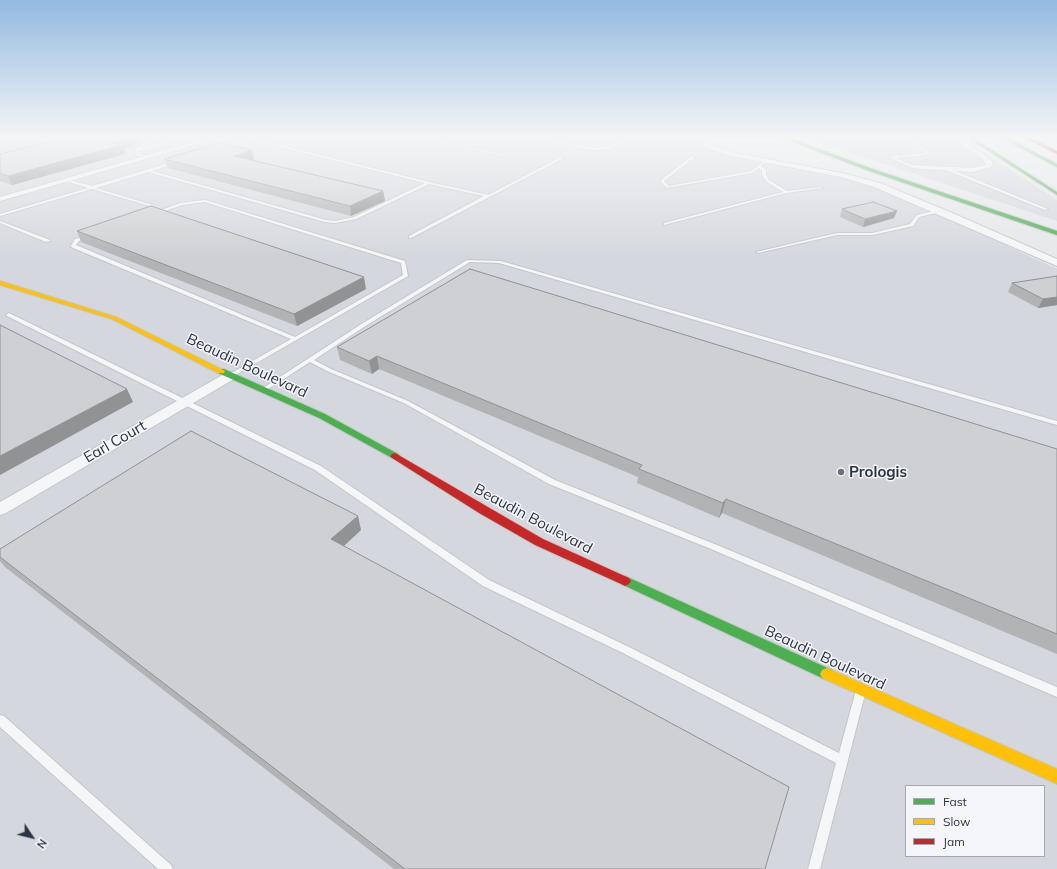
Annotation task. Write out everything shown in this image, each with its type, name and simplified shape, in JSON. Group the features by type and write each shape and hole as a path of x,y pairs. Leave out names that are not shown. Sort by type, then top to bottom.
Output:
{"main road":[{"path":"888,178 1039,237"},
{"path":"897,178 1057,234"},
{"path":"909,178 1057,227"},
{"path":"1032,178 1057,194"},
{"name":"Beaudin Boulevard","path":"0,282 114,318 230,376 322,416 381,447 483,510 540,542 861,690 1057,777"}],"street":[{"path":"0,199 76,178"},
{"path":"853,178 876,185 939,211 1057,263"},
{"name":"Earl Court","path":"0,509 230,376"}],"lane":[{"path":"0,215 124,178"},
{"path":"174,178 326,221 335,222 355,218 429,183"},
{"path":"407,178 488,196"},
{"path":"411,237 524,178"},
{"path":"667,178 662,181 668,187 721,178"},
{"path":"766,178 768,181 786,192"},
{"path":"969,178 1046,209"},
{"path":"67,180 152,206"},
{"path":"666,224 786,192 821,188"},
{"path":"151,214 181,204 205,202 403,262 406,276 230,376"},
{"path":"758,252 837,234 872,234 911,225 918,216 939,211"},
{"path":"0,222 48,241"},
{"path":"92,235 77,240 73,246 295,339"},
{"path":"263,390 365,324 469,261 499,262 1057,423"},
{"path":"9,315 318,468 486,583 626,650 842,760"},
{"path":"310,360 329,370 406,402 552,482 714,547 1057,692"},
{"path":"814,869 861,690"},
{"path":"0,720 167,869"}],"shaded area":[{"path":"0,178 845,178 853,179 934,212 1057,269 1057,869 0,869"},
{"path":"926,178 1023,178 1057,200 1057,221"}],"building":[{"path":"237,178 326,178 383,191 350,206"},
{"path":"873,202 897,211 865,219 842,209"},
{"path":"151,206 364,277 294,314 77,231"},
{"name":"Prologis","path":"470,269 1057,449 1057,634 726,499 723,503 639,469 642,465 377,356 369,361 337,347"},
{"path":"1057,276 1057,297 1043,299 1012,283"},
{"path":"0,325 127,389 0,456"},
{"path":"191,431 358,516 331,539 789,787 765,869 405,869 0,557 0,549"}],"traffic: fast":[{"path":"893,178 1057,233"},
{"path":"1032,178 1057,194"},
{"path":"221,371 322,416 395,456"},
{"path":"625,581 827,674"}],"traffic: slow":[{"path":"0,283 114,318 221,371"},
{"path":"827,674 1057,777"}],"traffic: jam":[{"path":"395,456 483,510 539,542 625,581"}],"place":[{"name":"Prologis","path":"841,472"}]}
